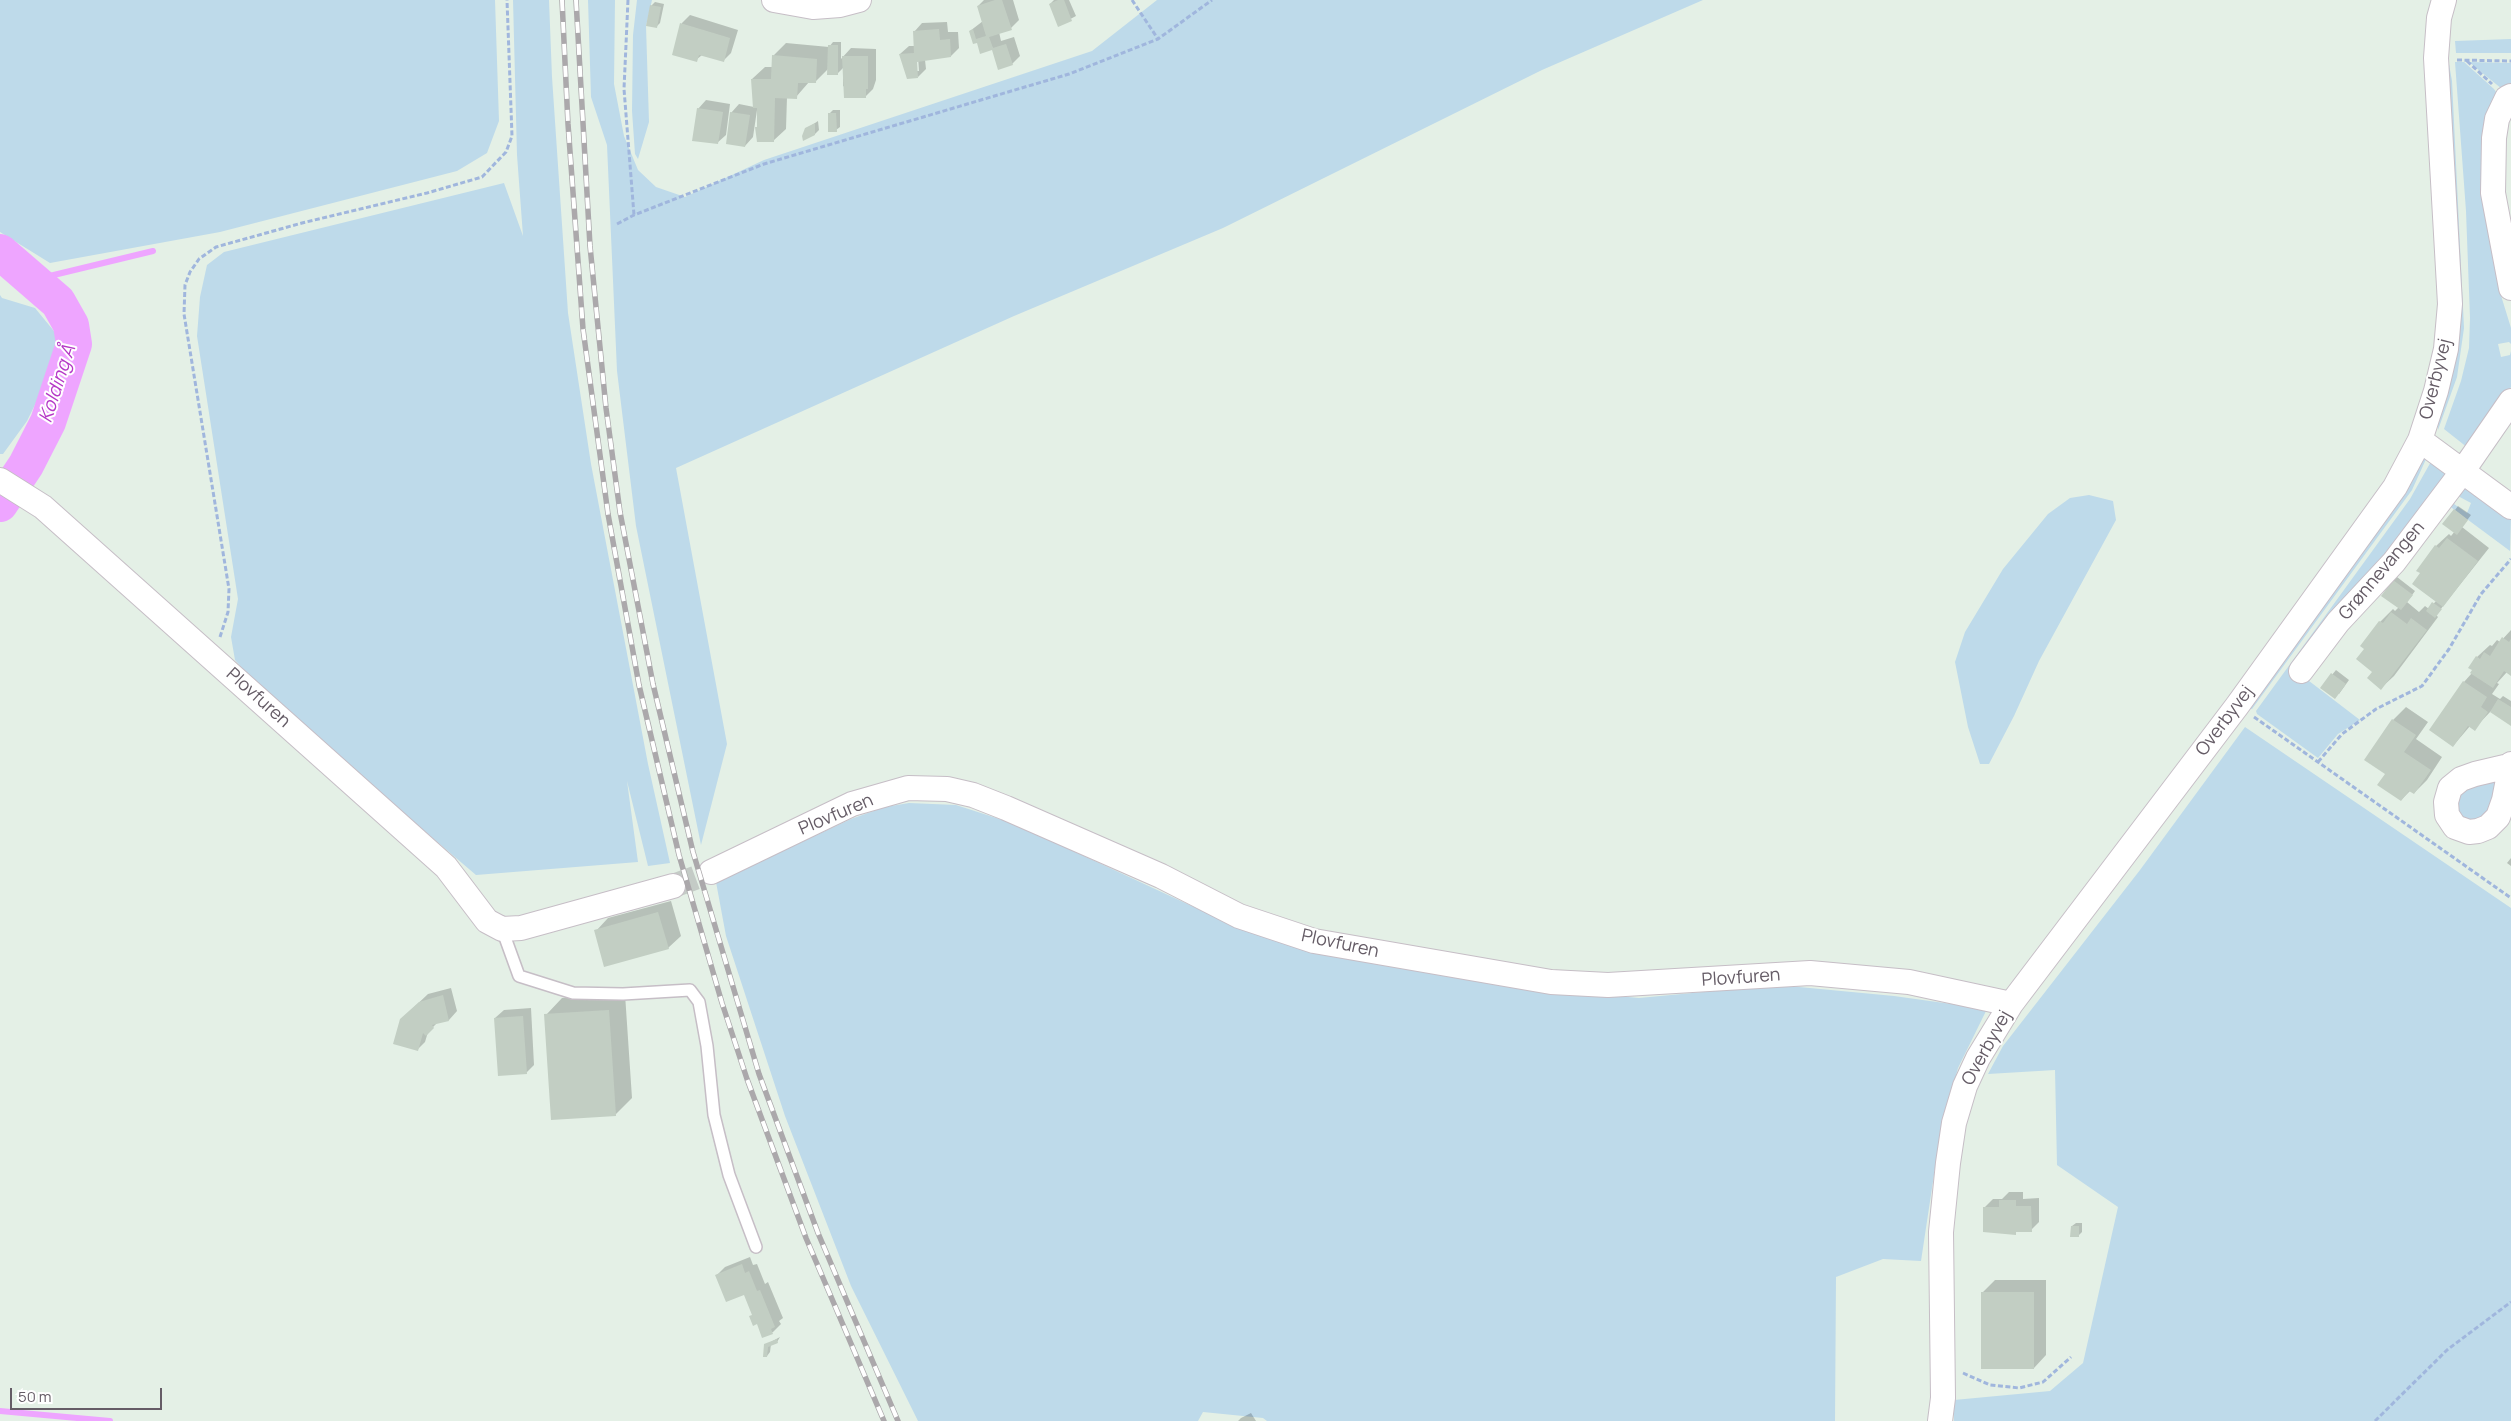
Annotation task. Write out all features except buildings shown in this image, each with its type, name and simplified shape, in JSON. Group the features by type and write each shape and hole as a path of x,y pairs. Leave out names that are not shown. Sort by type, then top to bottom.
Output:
{"street":[{"path":"774,0 813,7 840,5 859,0"},
{"name":"Overbyvej","path":"1940,1421 1942,1364 1941,1232 1954,1123 1965,1086 1978,1058 2010,1004 2237,706 2395,486 2420,440 2436,391 2446,349 2450,304 2436,58 2444,0"},
{"path":"2509,97 2497,119 2494,138 2493,192 2511,288"},
{"name":"Grønnevangen","path":"2302,671 2338,622 2394,562 2462,472 2511,401"},
{"path":"2420,440 2511,507"},
{"name":"Plovfuren","path":"0,480 43,507 210,655 446,867 487,922 502,929"},
{"name":"Plovfuren","path":"711,872 852,804 908,788 947,789 972,795 1006,808 1161,876 1239,916 1314,941 1454,967 1552,982 1608,985 1810,973 1909,982 2010,1004"},
{"path":"502,929 521,928 673,886"}],"lane":[{"path":"502,929 519,976 573,993 623,994 690,990 699,1002 714,1115 729,1175 756,1247"}],"path":[{"path":"210,655 222,632 228,612 229,589 184,314 184,285 199,259 216,247 302,223 427,193 482,176 489,170 506,152 512,136 507,0"},
{"path":"628,0 624,89 634,215"},
{"path":"1132,0 1158,39"},
{"path":"617,224 634,215 764,164 882,131 1069,74 1158,39 1212,0"},
{"path":"2436,58 2466,61 2511,60"},
{"path":"2466,61 2509,97"},
{"path":"2318,762 2342,734 2369,714 2422,686 2449,649 2482,594 2511,558"},
{"path":"2237,706 2511,898"},
{"path":"2375,1421 2447,1350 2511,1302"},
{"path":"1942,1364 1990,1385 2019,1388 2043,1382 2071,1357"}],"shaded area":[{"path":"0,0 495,0 499,121 487,153 457,171 220,232 50,263 0,232"},
{"path":"513,0 549,0 552,77 568,313 591,464 648,764 670,863 648,866 627,781 638,862 476,875 273,702 235,660 231,637 238,599 197,336 200,297 207,265 224,252 504,183 523,236 517,155"},
{"path":"588,0 615,0 614,84 624,136 638,170 656,187 685,197 764,160 1092,51 1157,0 1703,0 1542,70 1223,228 1014,316 676,468 727,744 701,845 636,526 617,371 607,145 591,97"},
{"path":"637,0 652,0 646,26 649,122 638,159 635,154 632,111 633,35"},
{"path":"2511,39 2511,53 2456,53 2455,41"},
{"path":"2444,62 2449,64 2452,81 2464,328 2457,377 2438,430"},
{"path":"2455,62 2464,62 2494,89 2498,95 2492,245 2499,289 2511,328 2511,344 2509,342 2498,344 2501,357 2510,355 2511,351 2511,387 2505,399 2468,448 2444,429 2461,381 2469,348 2470,318 2466,211"},
{"path":"2469,62 2511,63 2511,84 2502,89"},
{"path":"0,295 2,298 35,308 58,336 53,368 27,421 3,454 0,454"},
{"path":"2427,457 2412,490 2252,709 2244,708 2421,459"},
{"path":"2433,458 2451,470 2296,671 2360,720 2338,734 2318,758 2257,714 2256,711 2410,499"},
{"path":"2470,484 2511,516 2510,551 2448,505 2452,499 2456,501 2454,504 2467,513 2471,503 2456,495"},
{"path":"2089,495 2113,501 2116,520 2039,661 2014,716 1989,764 1980,764 1968,727 1955,662 1965,632 2003,569 2048,514 2070,498"},
{"path":"2245,727 2511,908 2511,1421 1954,1421 1954,1400 2050,1391 2083,1363 2118,1207 2057,1165 2055,1070 1988,1074 2003,1046 2140,870"},
{"path":"2498,777 2494,813 2475,826 2457,817 2456,793"},
{"path":"909,803 956,805 1015,824 1209,914 1510,986 1639,998 1778,985 1894,996 1987,1009 1958,1068 1940,1135 1921,1261 1883,1259 1836,1277 1835,1421 1267,1421 1263,1418 1203,1412 1198,1421 918,1421 851,1286 785,1116 726,936 716,882 851,819 885,807"}],"waterway":[{"path":"33,280 153,251"},
{"name":"Kolding Å","path":"0,252 58,302 71,325 74,344 48,422 26,465 0,504"},
{"path":"0,1411 110,1421"}],"tunnel":[{"path":"673,886 711,872"}],"railway":[{"path":"562,0 568,124 583,329 608,514 639,685 679,855 722,1003 747,1079 806,1238 884,1421"},
{"path":"576,0 590,246 606,408 620,512 653,684 693,852 759,1074 818,1233 898,1421"}]}
